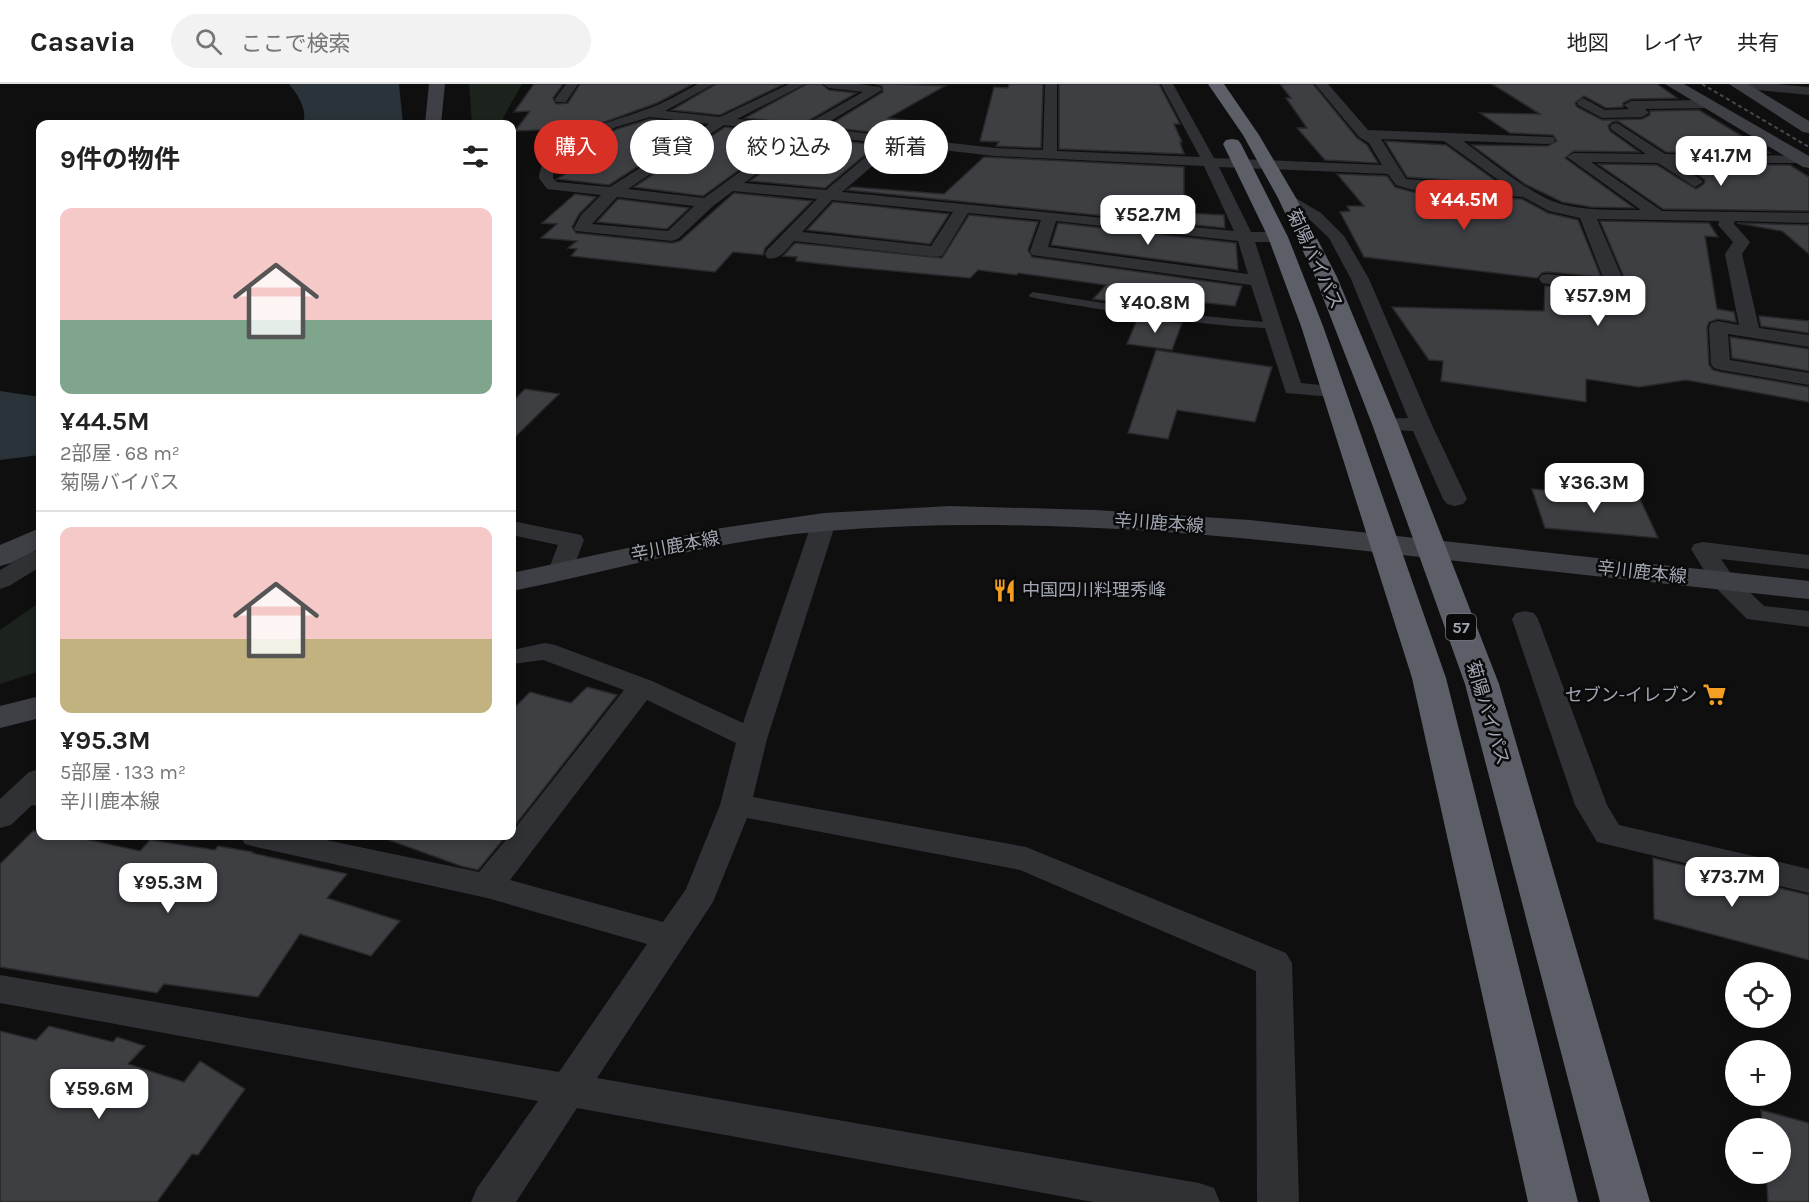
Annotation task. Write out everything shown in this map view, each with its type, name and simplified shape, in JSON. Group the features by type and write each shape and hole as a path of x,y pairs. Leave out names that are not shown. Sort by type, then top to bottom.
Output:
{"highway":[{"name":"菊陽バイパス","path":"1196,84 1227,134 1287,198 1326,277 1385,424 1482,684 1625,1202"},
{"name":"菊陽バイパス","path":"1216,84 1251,135 1254,164 1278,237 1312,326 1429,678 1553,1202"}],"main road":[{"path":"433,120 437,84"},
{"path":"1673,84 1805,161"},
{"path":"1737,84 1809,128"},
{"name":"辛川鹿本線","path":"516,581 716,538 824,522 950,515 1095,519 1250,529 1809,590"},
{"path":"0,557 36,539"},
{"path":"0,717 36,708"}],"street":[{"path":"561,99 572,84"},
{"path":"707,203 552,186 546,178 547,166 555,154 627,118 650,113 708,84"},
{"path":"746,174 707,203 672,236 582,228 587,218 614,192 722,121 799,84"},
{"path":"824,120 876,90 829,84"},
{"path":"1050,153 1051,84"},
{"path":"1167,84 1209,161 1245,237 1275,326 1293,389 1334,392"},
{"path":"1321,84 1364,134 1375,140 1401,182 1413,185 1526,193"},
{"path":"1737,84 1809,92"},
{"path":"1584,102 1602,114 1642,113 1631,105 1708,104"},
{"path":"650,113 726,121"},
{"path":"1524,122 1658,215"},
{"path":"1617,127 1695,182"},
{"path":"1364,134 1548,140"},
{"path":"1448,137 1526,193 1555,208 1587,214 1809,218"},
{"path":"948,146 995,152 1392,170"},
{"path":"1575,158 1805,161"},
{"path":"773,254 827,197 864,166"},
{"path":"729,186 1245,237 1278,237"},
{"path":"1287,198 1328,226 1360,279 1421,425 1455,499"},
{"path":"790,236 936,252 963,208"},
{"path":"1548,279 1613,292 1612,274 1587,214"},
{"path":"1050,216 1038,251 1260,281"},
{"path":"1728,217 1726,225 1742,242 1734,254 1750,332"},
{"path":"1326,277 1360,279"},
{"path":"1809,341 1718,327 1720,364 1809,379"},
{"path":"1385,424 1421,425"},
{"path":"492,1202 701,892 736,806 752,739 824,522"},
{"path":"516,529 572,540 561,571"},
{"path":"1809,562 1703,549 1722,580 1756,613 1809,619"},
{"path":"0,581 36,559"},
{"path":"1525,619 1591,805 1608,834 1809,881"},
{"path":"516,656 545,651 642,687 752,739"},
{"path":"487,886 642,687"},
{"path":"0,817 36,790"},
{"path":"736,806 1026,859 1274,963 1278,1202"},
{"path":"305,840 487,886 672,938"},
{"path":"0,989 1199,1202"}],"lane":[{"path":"1034,295 1132,311 1275,326"}],"shaded area":[{"path":"289,84 399,84 403,120 304,120 299,98"},
{"path":"469,84 522,84 503,120 472,120"},
{"path":"0,391 36,396 36,456 0,460"},
{"path":"36,605 36,672 0,684 0,630"}],"building":[{"path":"534,84 563,84 553,98 556,104 568,103 580,84 693,84 657,103 610,120 534,120 534,130 516,131 530,111 514,112"},
{"path":"716,84 784,84 720,115 672,110"},
{"path":"807,84 821,84 829,90 856,93 810,120 745,118"},
{"path":"875,84 945,86 888,118 905,120 864,120 864,131 852,130 852,120 837,120 883,92 882,86"},
{"path":"1009,84 1043,84 1041,148 996,146 999,142 980,141 994,87 1008,88"},
{"path":"1059,84 1159,84 1180,124 1174,124 1182,142 1180,142 1184,154 1059,149"},
{"path":"1280,84 1313,84 1357,138 1367,145 1378,163 1325,160 1297,128 1307,128 1286,98 1291,98"},
{"path":"1492,84 1657,84 1677,98 1631,99 1623,103 1623,107 1606,108 1584,96 1575,103 1577,107 1602,120 1642,119 1650,115 1650,111 1699,110 1770,153 1666,152 1618,121 1612,122 1608,126 1610,131 1639,152 1574,151 1565,158 1634,208 1591,207 1562,202 1525,184 1472,145 1548,146 1557,141 1553,135 1510,133 1480,113 1540,114"},
{"path":"630,125 630,171 609,185 557,179 565,174 618,174 618,129"},
{"path":"726,127 726,174 733,174 703,196 634,187 654,174 714,174 714,134"},
{"path":"1385,141 1446,145 1500,184 1407,177"},
{"path":"852,142 864,143 864,156 852,166"},
{"path":"984,157 1184,167 1184,213 1224,215 1225,228 847,190 852,187 944,194"},
{"path":"1598,164 1657,165 1696,189 1704,184 1705,180 1684,165 1790,165 1809,177 1809,211 1663,209"},
{"path":"759,174 842,174 825,188 750,181"},
{"path":"1337,174 1387,176 1395,187 1413,192 1522,199 1548,213 1578,220 1601,277 1548,272 1542,273 1537,278 1364,257 1340,212 1350,211 1347,206 1364,206"},
{"path":"734,193 812,201 765,248 763,255 733,252 715,272 571,256 577,249 568,248 577,241 541,238 557,224 542,223 575,194 596,197 579,214 572,227 576,233 672,243 680,241"},
{"path":"618,199 689,208 667,229 597,222"},
{"path":"833,202 949,214 930,244 807,230"},
{"path":"969,215 1038,222 1028,250 1032,257 1242,286 1235,306 1189,301 1185,312 1093,299 1106,285 978,270 970,278 796,261 797,257 783,256 795,243 942,258"},
{"path":"1600,221 1709,223 1718,237 1705,236 1717,309 1734,312 1736,322 1718,319 1709,322 1707,327 1709,365 1713,370 1721,372 1809,387 1809,402 1686,380 1639,387 1586,379 1586,402 1441,381 1443,361 1429,360 1392,307 1544,311 1545,286 1602,292 1607,304 1620,304 1625,298 1623,275"},
{"path":"1058,223 1236,243 1238,270 1051,245"},
{"path":"1737,223 1809,225 1809,254 1782,231"},
{"path":"1759,316 1809,321 1809,333 1761,326"},
{"path":"1138,317 1182,323 1172,350 1127,344"},
{"path":"1730,337 1809,349 1809,371 1732,358"},
{"path":"1156,350 1272,367 1255,422 1177,410 1168,439 1128,433"},
{"path":"525,389 559,394 516,436 516,398"},
{"path":"1532,489 1640,499 1658,538 1545,528"},
{"path":"587,687 617,695 516,824 516,706 530,692 571,703"},
{"path":"33,831 36,831 36,840 89,840 140,851 150,840 215,850 218,846 347,874 327,898 400,921 371,956 300,934 258,997 164,984 157,993 0,967 0,864"},
{"path":"389,840 503,840 478,870"},
{"path":"1653,858 1809,895 1809,960 1654,919"},
{"path":"49,1026 113,1042 117,1037 145,1046 128,1064 184,1082 200,1061 245,1089 198,1155 192,1154 157,1202 0,1202 0,1031 36,1040"},
{"path":"1761,1110 1791,1118 1762,1118"},
{"path":"1791,1118 1809,1123 1809,1202 1768,1202 1767,1184 1791,1184"}],"railway":[{"path":"1702,84 1809,147"}],"place":[{"name":"中国四川料理秀峰","path":"1004,590"},
{"name":"セブン-イレブン","path":"1715,695"}]}
